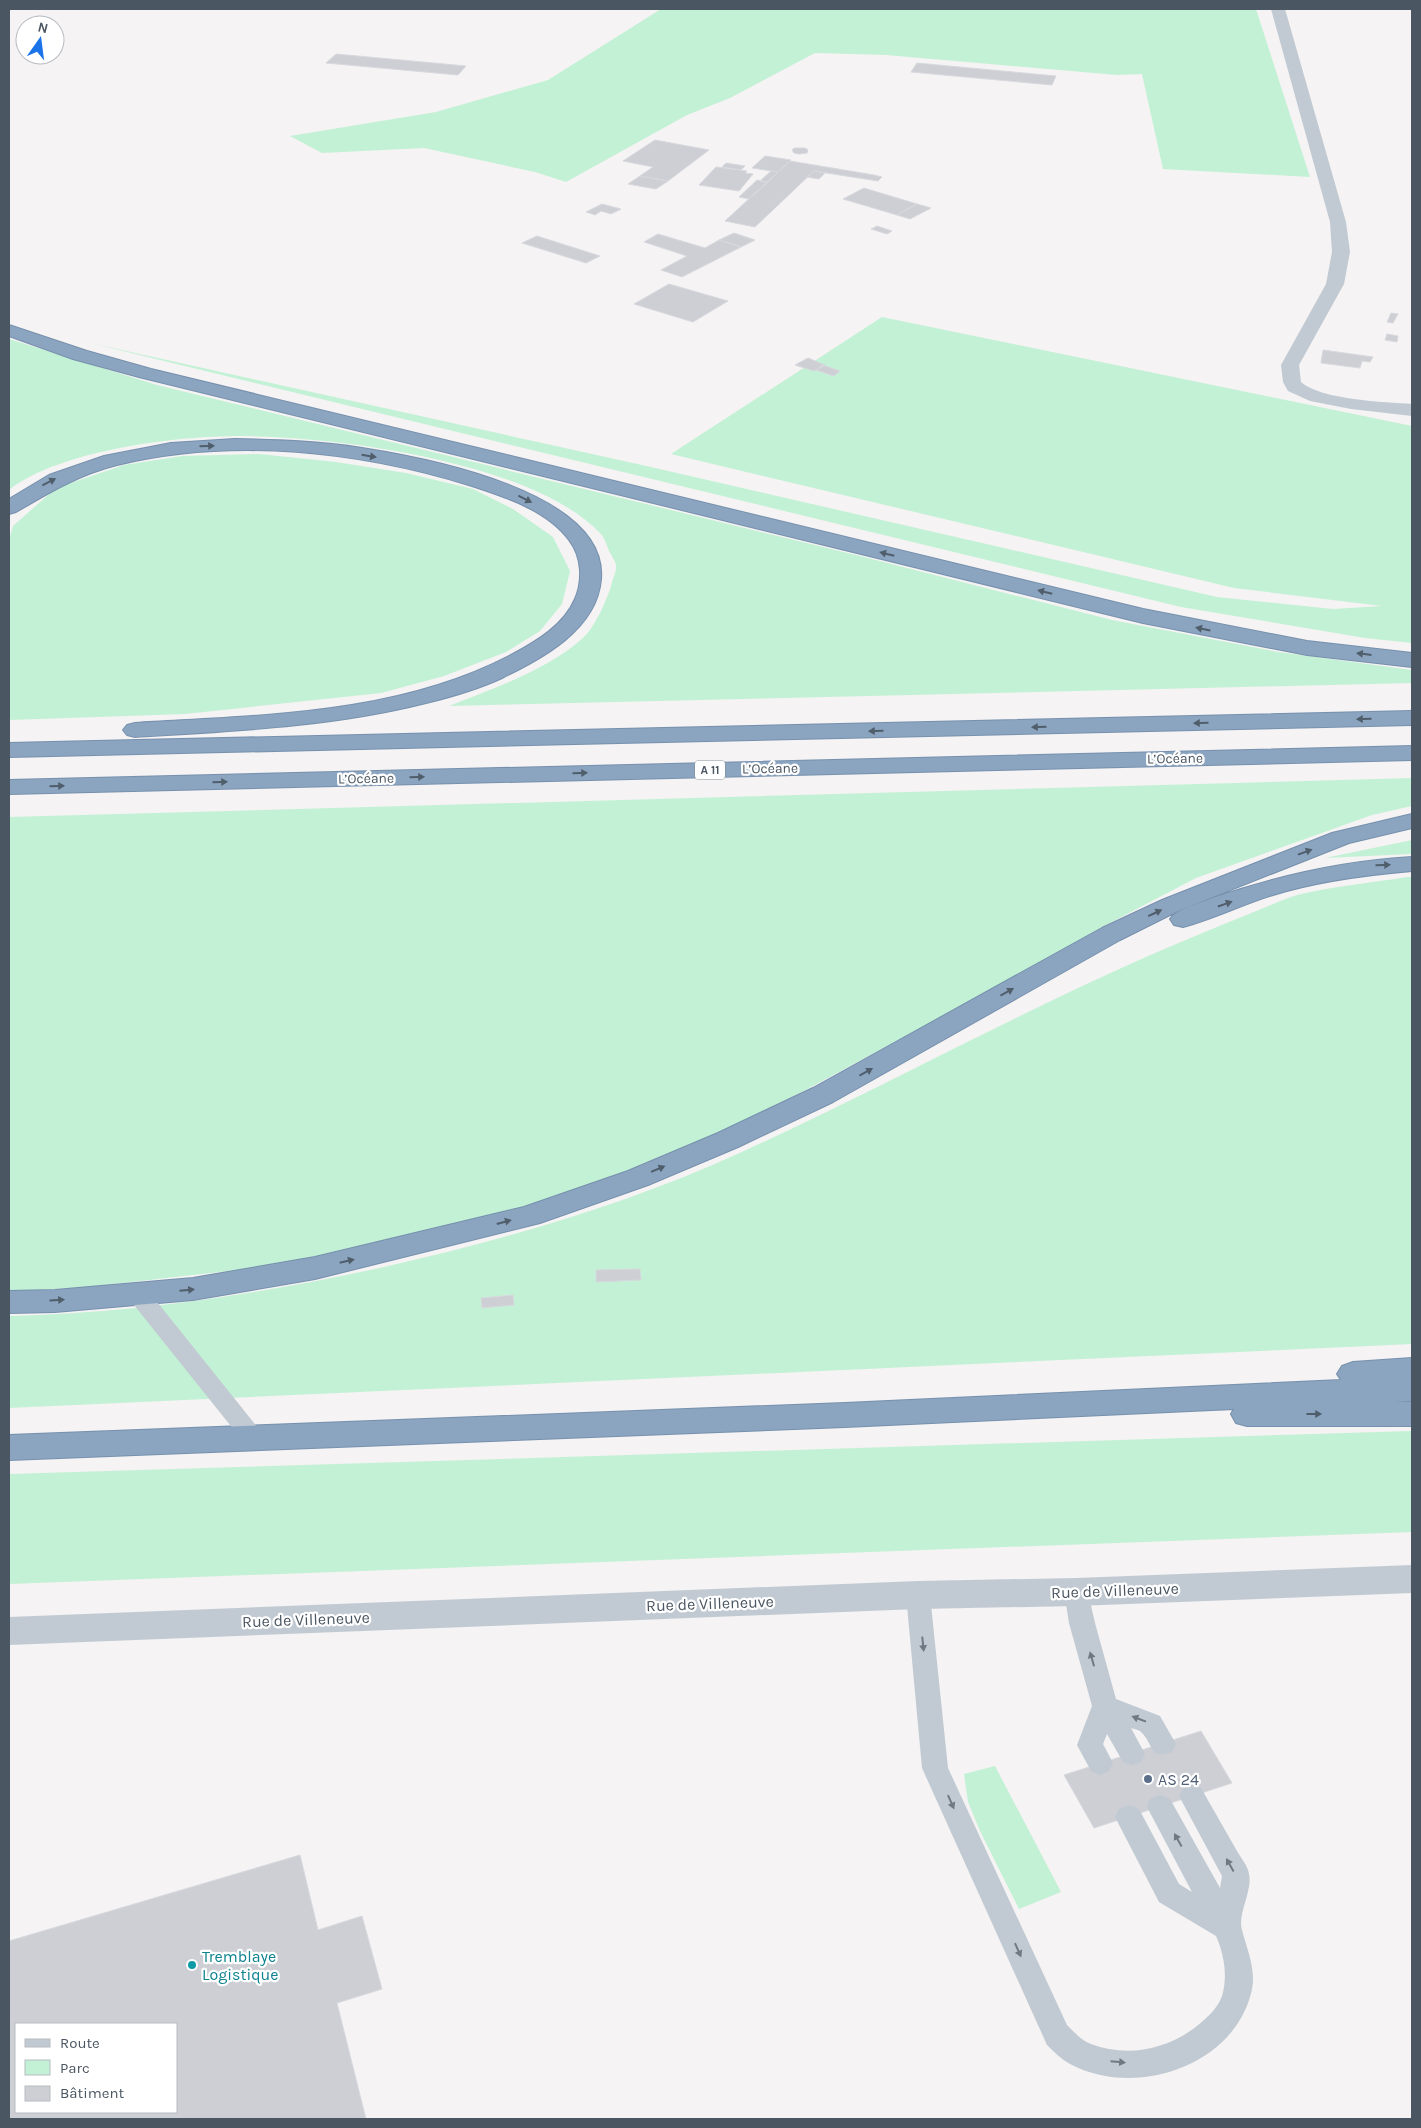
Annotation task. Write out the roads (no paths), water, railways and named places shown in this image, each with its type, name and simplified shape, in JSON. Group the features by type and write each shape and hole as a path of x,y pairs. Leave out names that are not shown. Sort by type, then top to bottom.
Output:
{"highway":[{"path":"9,330 80,355 146,373 1143,616 1307,648 1412,660"},
{"path":"9,508 34,490 69,473 118,458 200,446 293,446 342,451 430,467 524,498 574,532 588,555 592,576 590,590 578,613 567,627 551,640 512,665 437,693 385,705 287,719 120,731 9,734"},
{"path":"9,750 1412,718"},
{"name":"L’Océane","path":"9,787 1412,753"},
{"path":"9,1302 193,1289 315,1268 530,1216 638,1178 728,1140 823,1095 1111,934 1171,905 1240,876 1340,838 1412,821"},
{"path":"1065,960 1093,959 1192,916 1266,889 1320,875 1374,865 1412,864"},
{"path":"845,1415 1412,1370"},
{"path":"9,1448 845,1415 1412,1389"},
{"path":"845,1415 1412,1414"}],"street":[{"path":"1278,9 1338,222 1341,252 1335,284 1290,364 1290,375 1295,386 1310,395 1331,400 1412,410"},
{"name":"Rue de Villeneuve","path":"9,1631 918,1595 1076,1592 1412,1579"}],"lane":[{"path":"138,1294 254,1439"},
{"path":"1076,1592 1082,1622 1105,1706 1132,1754"},
{"path":"918,1595 935,1768 1057,2035 1082,2055 1111,2062 1145,2064 1175,2057 1215,2030 1232,2007 1239,1981 1236,1956 1227,1928 1160,1807"},
{"path":"1105,1706 1151,1724 1163,1744"},
{"path":"1100,1764 1090,1745 1105,1706"},
{"path":"1192,1796 1236,1875 1227,1928"},
{"path":"1129,1817 1169,1893 1227,1928"}],"place":[{"name":"AS 24","path":"1148,1779"},
{"name":"Tremblaye Logistique","path":"192,1965"}]}
